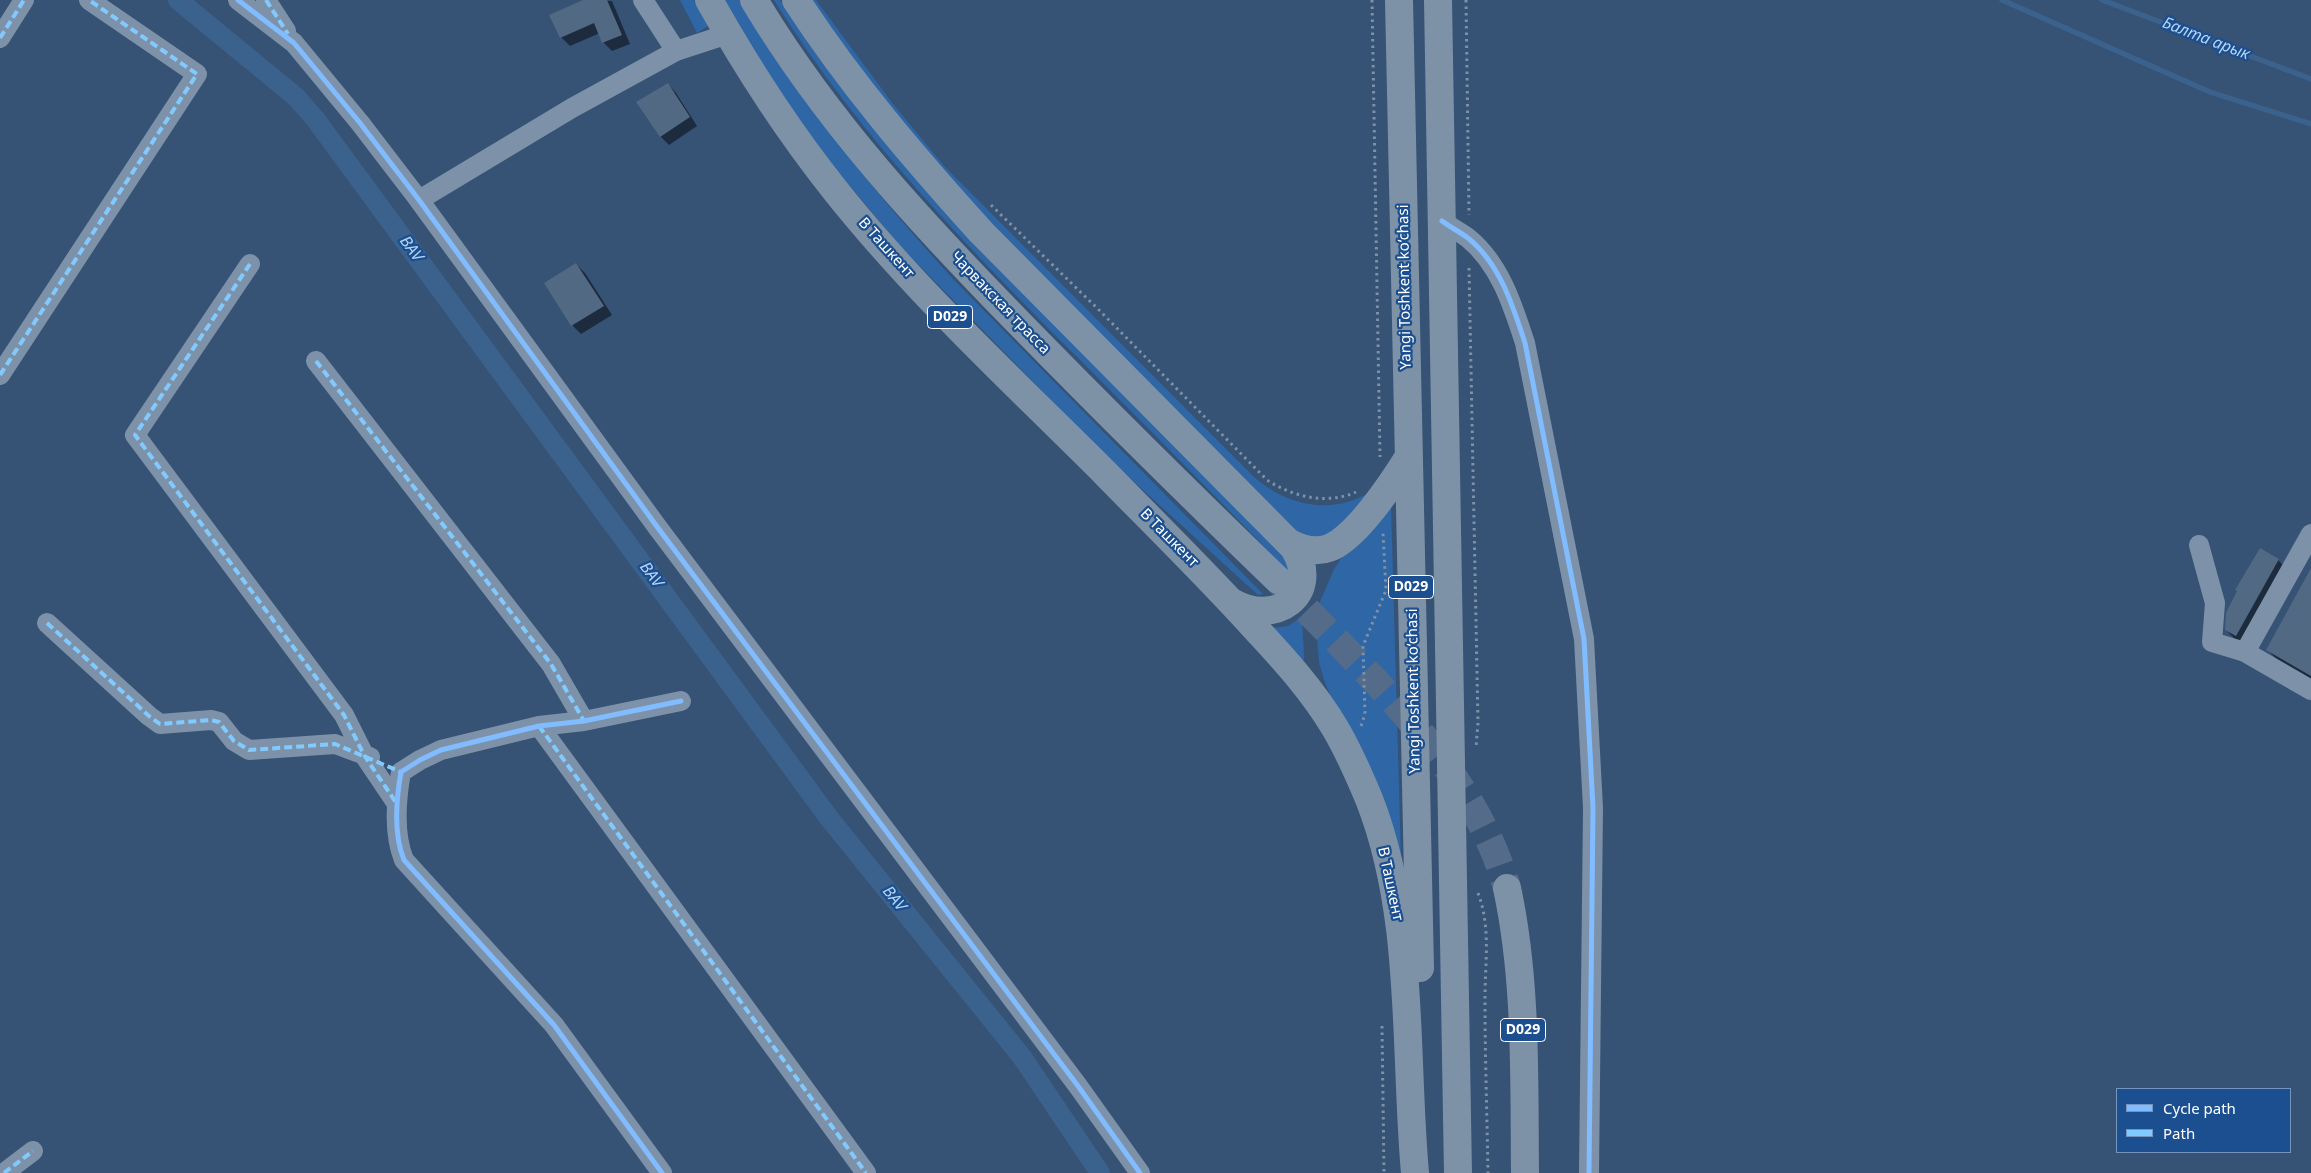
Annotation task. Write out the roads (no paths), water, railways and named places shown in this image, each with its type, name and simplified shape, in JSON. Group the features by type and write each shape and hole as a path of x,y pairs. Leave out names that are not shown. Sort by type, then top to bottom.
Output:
{"highway":[{"name":"В Ташкент","path":"709,0 753,75 807,153 874,236 932,299 1232,602 1303,682 1343,742 1370,802 1390,873 1397,909 1404,985 1410,1114 1415,1173"},
{"name":"Чарвакская трасса","path":"754,0 827,110 895,192 1050,355 1278,580"},
{"path":"796,0 826,45 891,131 963,212 1288,542 1299,556 1302,572 1299,588 1290,602 1277,610 1262,612 1247,609 1232,602"},
{"name":"Yangi Toshkent ko‘chasi","path":"1400,0 1408,458 1425,1173"},
{"name":"D029","path":"1438,0 1458,1173"},
{"path":"1288,542 1309,550 1329,548 1342,540 1371,495 1408,458"},
{"name":"D029","path":"1507,888 1515,927 1521,981 1525,1173"}],"street":[{"path":"0,38 24,0"},
{"path":"0,375 196,74 89,0"},
{"path":"238,0 294,43"},
{"path":"266,0 294,43 360,123 419,200 658,528 1078,1086 1140,1173"},
{"path":"643,0 676,52"},
{"path":"419,200 572,108 676,52 728,34"},
{"path":"1442,221 1469,239 1487,258 1503,284 1525,343 1584,639 1594,808 1589,1173"},
{"path":"250,264 135,435 338,708 364,754 397,804"},
{"path":"316,361 552,664 584,721"},
{"path":"2245,652 2311,534"},
{"path":"2199,545 2215,603 2212,642 2245,652 2311,690"},
{"path":"47,623 160,724 211,720 219,722 234,741 249,750 335,744 364,754 401,772"},
{"path":"401,772 441,750 539,726 584,721 681,701"},
{"path":"539,726 866,1173"},
{"path":"401,772 397,804 398,836 404,860 554,1025 662,1173"},
{"path":"4,1173 33,1151"}],"waterway":[{"name":"BAV","path":"178,0 296,97 316,120 829,818 1022,1057 1100,1173"},
{"path":"2002,0 2210,92 2311,124"},
{"name":"Балта арык","path":"2102,0 2311,79"}],"tunnel":[{"path":"1278,580 1379,685 1412,722 1442,761 1469,801 1491,843 1507,888"}]}
